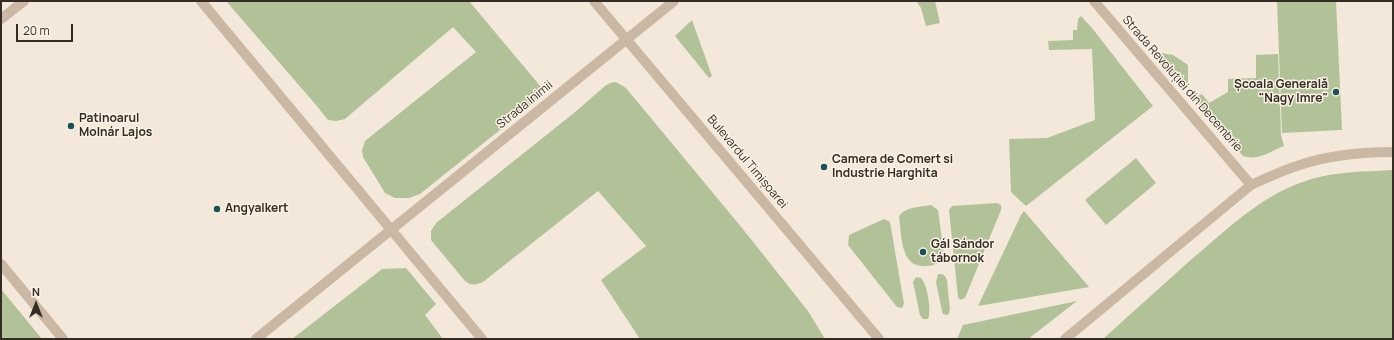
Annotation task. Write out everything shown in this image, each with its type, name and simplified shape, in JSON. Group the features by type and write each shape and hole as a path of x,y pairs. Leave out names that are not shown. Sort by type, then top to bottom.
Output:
{"street":[{"path":"1,19 24,1"},
{"path":"201,1 482,339"},
{"name":"Bulevardul Timișoarei","path":"594,1 879,339"},
{"name":"Strada Inimii","path":"256,339 674,1"},
{"name":"Strada Revoluției din Decembrie","path":"1094,1 1251,185"},
{"path":"1066,339 1251,185 1285,170 1319,159 1393,152"},
{"path":"1,264 63,339"}],"green space":[{"path":"226,1 469,1 546,93 420,194 409,198 395,198 385,193 363,157 362,150 365,141 476,52 453,27 345,119 336,121 328,120"},
{"path":"916,1 935,1 940,23 926,26 921,8"},
{"path":"1277,1 1336,1 1342,130 1282,133"},
{"path":"1081,16 1153,106 1026,206 1011,192 1009,139 1047,138 1095,120 1092,49 1049,50 1048,41 1073,40 1073,30 1077,30 1078,19"},
{"path":"692,20 712,76 709,78 675,36"},
{"path":"1155,52 1173,55 1188,65 1188,83 1183,86 1152,56"},
{"path":"1278,54 1281,135 1284,146 1259,157 1243,156 1195,100 1202,94 1209,103 1228,92 1228,79 1256,78 1256,55"},
{"path":"616,82 626,88 742,228 808,311 825,339 640,339 601,280 646,246 598,191 483,282 478,284 467,283 431,240 431,231 436,223 574,113 605,86"},
{"path":"1136,158 1156,183 1106,225 1085,200"},
{"path":"1393,170 1393,339 1103,339 1224,231 1265,200 1300,183 1323,176"},
{"path":"997,203 1001,205 1001,210 965,298 960,300 958,297 949,210 952,206"},
{"path":"931,205 938,210 944,255 941,260 935,264 930,266 918,266 907,257 904,250 899,217 908,209"},
{"path":"1024,211 1089,287 978,306 1021,215"},
{"path":"884,219 890,222 904,304 902,308 897,307 848,245 849,235"},
{"path":"406,268 436,304 425,315 443,339 292,339 382,269"},
{"path":"938,274 945,276 947,280 950,310 948,315 943,314 942,311 936,282"},
{"path":"916,277 921,278 927,291 929,304 928,319 923,319 920,315 913,282"},
{"path":"1,289 42,339 1,339"},
{"path":"1077,301 1028,339 957,339 963,325"}],"place":[{"name":"Școala Generală \"Nagy Imre\"","path":"1336,92"},
{"name":"Patinoarul Molnár Lajos","path":"71,126"},
{"name":"Camera de Comert si Industrie Harghita","path":"824,167"},
{"name":"Angyalkert","path":"217,209"},
{"name":"Gál Sándor tábornok","path":"923,252"}]}
